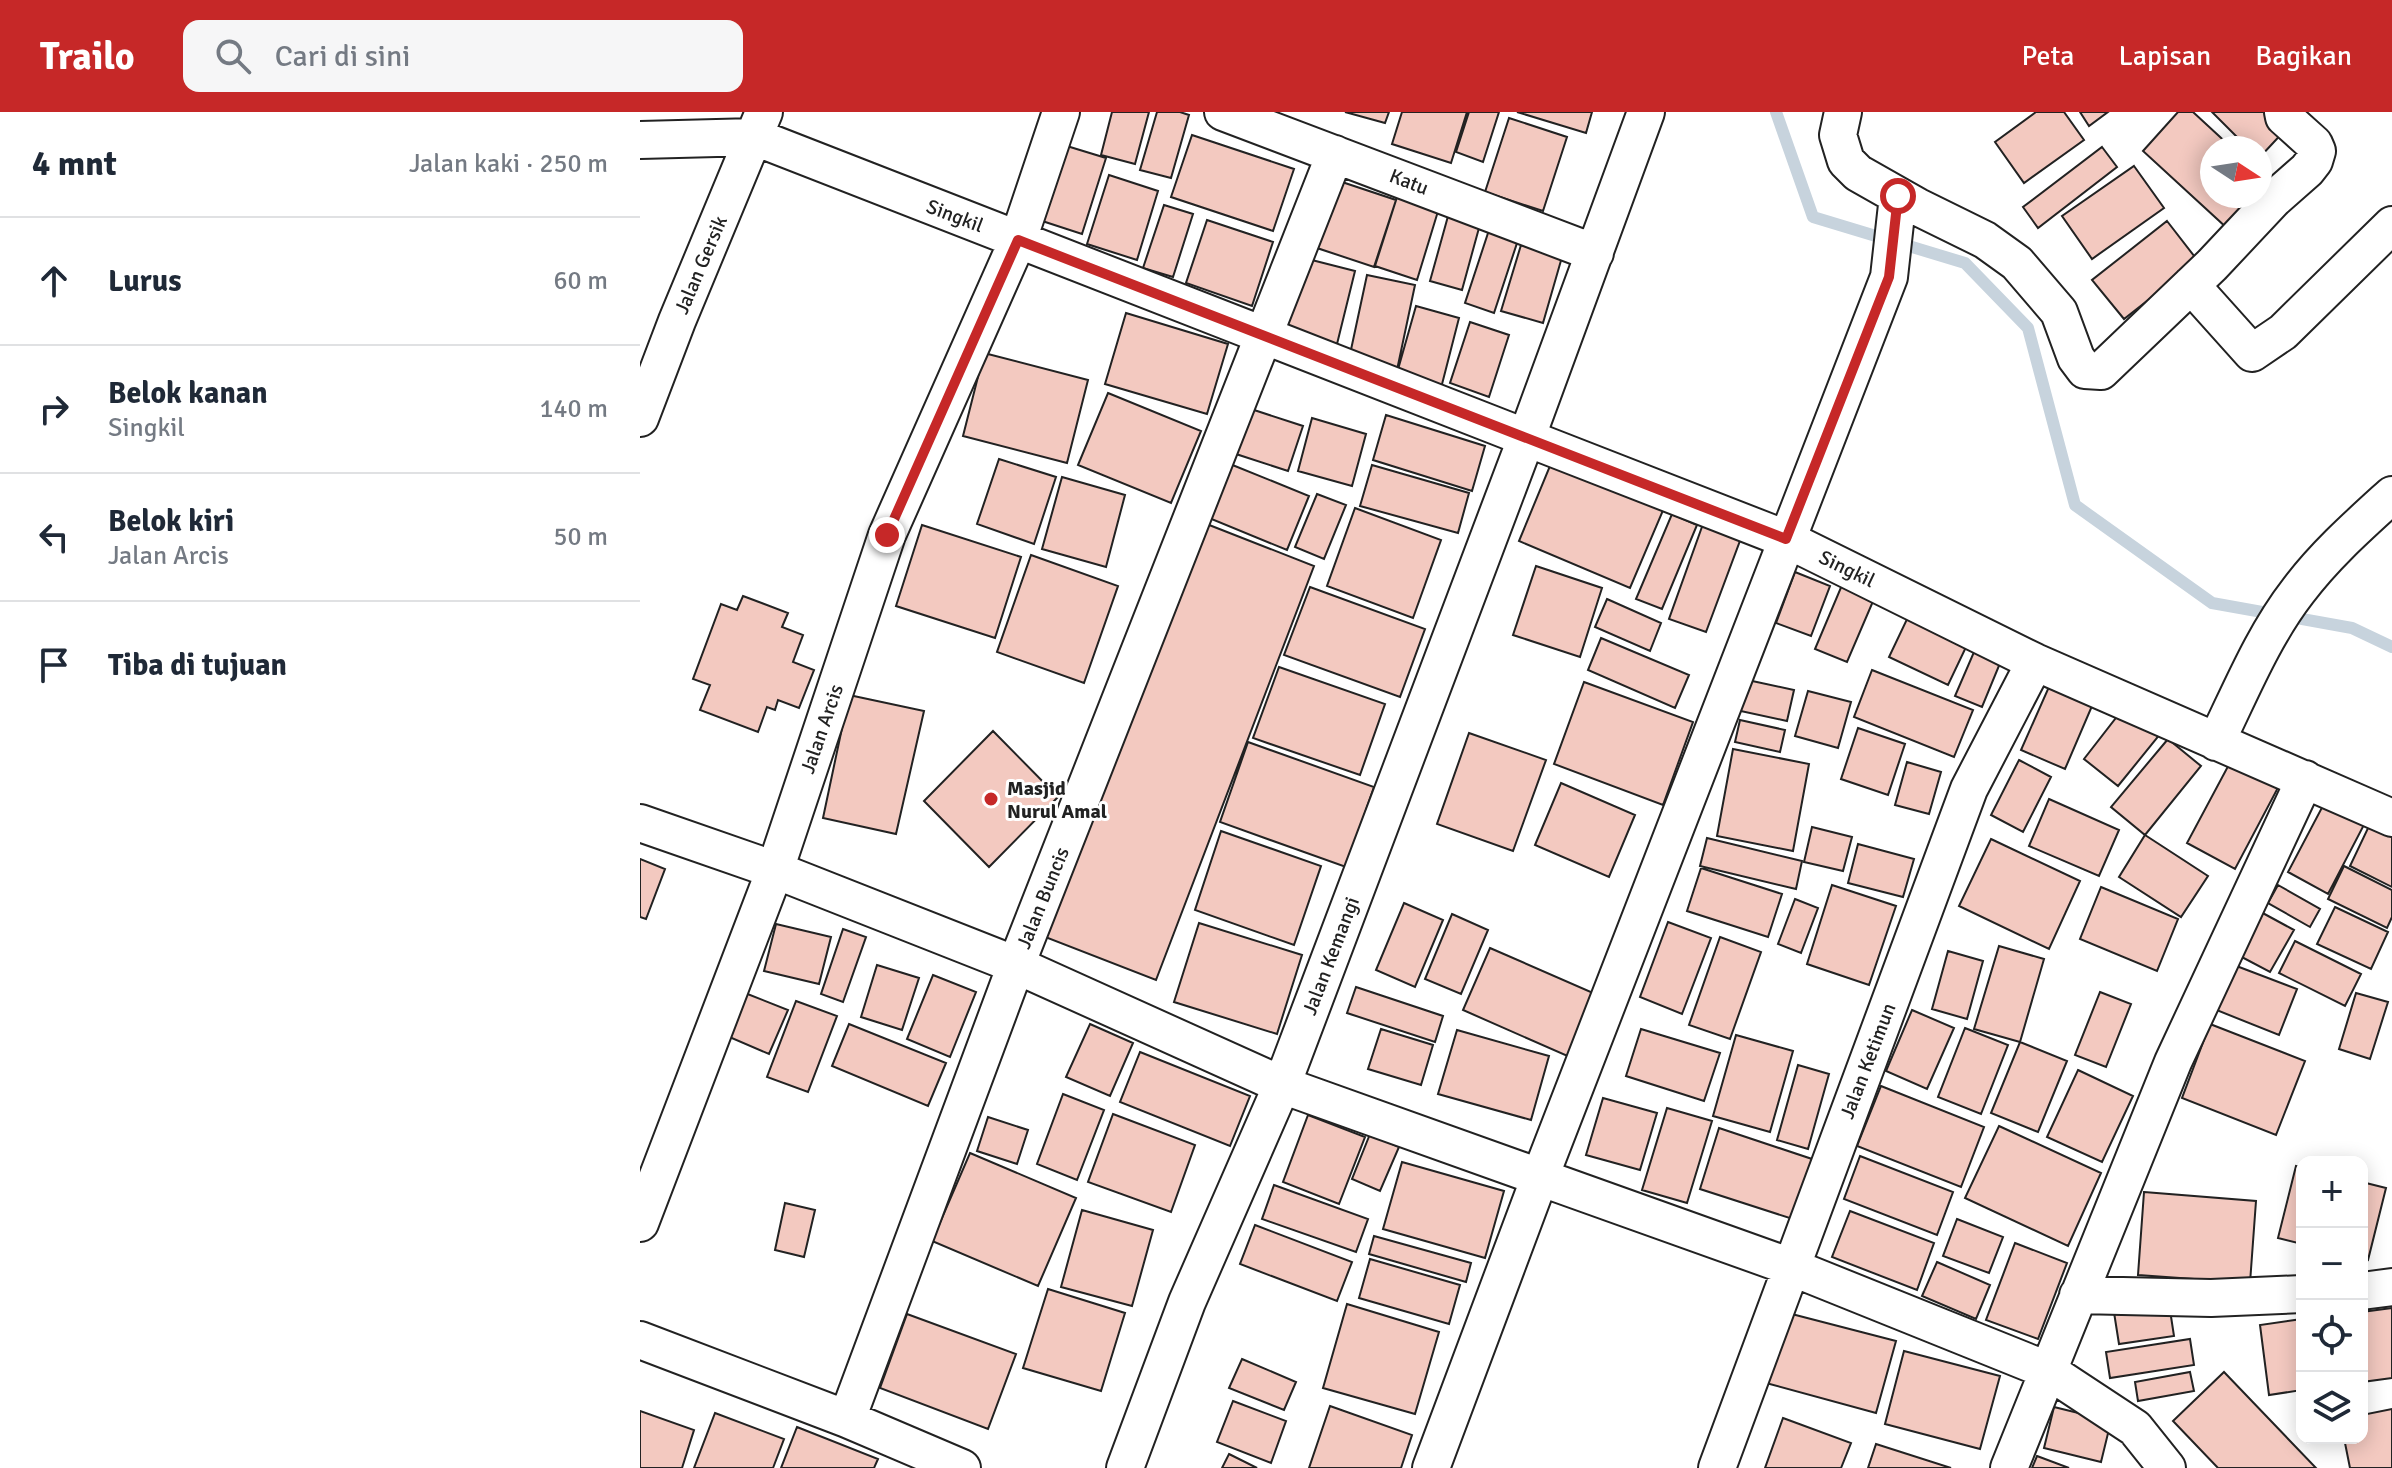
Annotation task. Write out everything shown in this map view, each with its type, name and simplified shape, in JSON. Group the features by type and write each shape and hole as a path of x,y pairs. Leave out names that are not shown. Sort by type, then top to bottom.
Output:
{"street":[{"name":"Jalan Arcis","path":"640,1223 775,870 887,535 1018,240 1061,112"},
{"name":"Katu","path":"1225,112 1595,253"},
{"name":"Jalan Kemangi","path":"1125,1468 1187,1302 1282,1085 1646,112"},
{"path":"1843,112 1838,135 1846,161 1897,207 1985,240 2017,263 2059,312 2076,358 2085,370 2095,372 2101,371 2191,285 2314,161 2317,151 2314,144 2284,117 2283,112"},
{"name":"Singkil","path":"759,125 1018,240 1786,539 2035,662 2392,818"},
{"path":"640,140 759,125"},
{"name":"Jalan Gersik","path":"640,418 759,125"},
{"name":"Jalan Buncis","path":"847,1419 1016,965 1335,154"},
{"path":"1431,1468 1540,1177 1889,277 1897,207"},
{"path":"2191,285 2252,353 2283,332 2392,225"},
{"path":"2216,742 2259,653 2297,592 2340,542 2392,495"},
{"name":"Jalan Ketimun","path":"1717,1468 1969,789 2035,662"},
{"path":"2009,1468 2173,1062 2305,779"},
{"path":"640,823 775,870 1016,965 1282,1085 1791,1267 2047,1370 2135,1428 2167,1468"},
{"path":"2368,1291 2392,1287"},
{"path":"2078,1295 2211,1298 2296,1294"},
{"path":"640,1340 847,1419 962,1468"}],"building":[{"path":"1112,112 1149,112 1135,164 1101,155"},
{"path":"1157,112 1189,115 1171,178 1140,170"},
{"path":"1345,112 1389,112 1385,123"},
{"path":"1402,112 1467,112 1451,163 1392,144"},
{"path":"1469,112 1499,112 1483,162 1456,152"},
{"path":"1517,112 1592,112 1586,133"},
{"path":"2036,112 2064,112 2084,140 2024,183 1995,142"},
{"path":"2080,112 2108,112 2089,126"},
{"path":"2178,112 2193,112 2219,136 2200,136 2200,203 2143,151"},
{"path":"2212,112 2270,112 2287,128 2272,144 2272,136 2236,136"},
{"path":"1509,118 1567,137 1543,211 1485,192"},
{"path":"1192,135 1294,169 1273,231 1171,197"},
{"path":"1057,143 1106,158 1082,234 1033,218"},
{"path":"2102,147 2117,167 2038,228 2023,207"},
{"path":"2134,166 2164,208 2092,259 2062,216"},
{"path":"1109,175 1158,191 1137,260 1087,244"},
{"path":"1339,181 1396,200 1374,267 1317,248"},
{"path":"1398,194 1439,208 1417,280 1375,266"},
{"path":"1164,205 1193,214 1173,277 1143,268"},
{"path":"2205,208 2247,208 2228,229"},
{"path":"1450,209 1482,217 1462,290 1430,281"},
{"path":"1207,220 1273,242 1252,306 1186,283"},
{"path":"2167,221 2198,261 2124,319 2092,280"},
{"path":"1490,227 1519,237 1494,313 1465,303"},
{"path":"1521,245 1562,257 1543,323 1501,311"},
{"path":"1300,257 1355,271 1337,344 1282,330"},
{"path":"1367,275 1415,285 1397,370 1349,359"},
{"path":"1416,306 1459,318 1440,392 1395,380"},
{"path":"1126,313 1228,344 1207,414 1105,384"},
{"path":"1470,322 1509,335 1489,397 1450,383"},
{"path":"984,353 1088,380 1067,463 963,436"},
{"path":"1108,393 1201,431 1171,503 1078,465"},
{"path":"1251,409 1303,426 1288,471 1236,454"},
{"path":"1386,415 1485,446 1472,491 1373,460"},
{"path":"1312,418 1366,434 1352,486 1298,471"},
{"path":"999,459 1056,477 1034,544 977,524"},
{"path":"1552,461 1664,508 1630,588 1519,541"},
{"path":"1230,464 1309,496 1287,550 1209,518"},
{"path":"1372,465 1469,493 1458,533 1360,506"},
{"path":"1062,477 1125,495 1106,567 1042,549"},
{"path":"1317,494 1346,505 1324,559 1295,547"},
{"path":"1355,508 1441,540 1413,618 1327,586"},
{"path":"1672,514 1697,525 1662,609 1636,599"},
{"path":"1199,521 1314,566 1156,980 1040,935"},
{"path":"1703,524 1741,538 1706,632 1669,619"},
{"path":"922,525 1021,557 995,638 896,606"},
{"path":"1031,555 1118,586 1084,683 997,652"},
{"path":"1536,566 1602,588 1580,657 1513,635"},
{"path":"1795,572 1830,586 1811,636 1776,623"},
{"path":"1842,585 1874,599 1847,662 1815,649"},
{"path":"1310,587 1425,629 1400,697 1284,655"},
{"path":"743,596 788,613 782,627 803,635 793,662 814,670 799,708 778,700 775,710 767,707 758,732 700,710 710,685 693,679 721,604 737,610"},
{"path":"1607,599 1661,623 1650,651 1595,627"},
{"path":"1908,617 1967,645 1948,685 1889,657"},
{"path":"1601,638 1689,675 1675,708 1588,670"},
{"path":"1977,645 2003,656 1982,707 1955,696"},
{"path":"1279,667 1385,704 1360,775 1253,738"},
{"path":"1872,670 1973,710 1954,757 1854,717"},
{"path":"1743,679 1794,690 1787,721 1736,710"},
{"path":"2052,680 2095,699 2065,769 2021,750"},
{"path":"1584,682 1693,722 1663,805 1554,764"},
{"path":"1808,691 1851,702 1838,748 1795,736"},
{"path":"849,695 924,711 896,834 823,818"},
{"path":"2126,705 2161,733 2118,786 2084,759"},
{"path":"1740,720 1785,730 1780,752 1735,742"},
{"path":"1858,728 1905,744 1888,795 1841,779"},
{"name":"Masjid Nurul Amal","path":"993,731 1058,797 989,867 924,801"},
{"path":"1469,733 1546,760 1513,851 1437,824"},
{"path":"2168,739 2201,766 2145,835 2111,807"},
{"path":"1248,742 1374,787 1346,867 1220,822"},
{"path":"1733,749 1809,764 1793,851 1717,836"},
{"path":"2233,757 2281,782 2235,869 2187,843"},
{"path":"2019,760 2051,777 2023,832 1991,815"},
{"path":"1907,762 1941,772 1929,814 1895,805"},
{"path":"1561,783 1635,815 1609,877 1535,845"},
{"path":"2327,798 2367,819 2328,894 2288,872"},
{"path":"2049,799 2119,830 2099,876 2029,846"},
{"path":"2369,826 2392,837 2392,887 2350,866"},
{"path":"1812,827 1852,837 1843,871 1804,862"},
{"path":"1221,831 1321,866 1294,945 1195,910"},
{"path":"2145,835 2208,876 2181,917 2119,877"},
{"path":"1707,838 1802,861 1796,889 1700,866"},
{"path":"1991,839 2080,881 2049,949 1959,906"},
{"path":"1858,844 1914,859 1903,897 1848,883"},
{"path":"640,859 665,869 646,919 640,917"},
{"path":"2344,866 2392,890 2392,917 2387,928 2328,899"},
{"path":"1701,868 1782,894 1768,937 1687,911"},
{"path":"1832,885 1896,906 1869,985 1807,964"},
{"path":"2278,885 2320,909 2310,927 2268,903"},
{"path":"2101,887 2178,919 2157,971 2080,939"},
{"path":"1795,899 1818,908 1801,953 1778,944"},
{"path":"1404,903 1443,920 1415,987 1376,970"},
{"path":"2335,907 2388,932 2371,969 2317,944"},
{"path":"2259,911 2294,930 2270,972 2236,954"},
{"path":"1452,914 1488,930 1461,994 1425,979"},
{"path":"1668,922 1711,938 1682,1014 1640,997"},
{"path":"1199,923 1302,955 1277,1034 1174,1002"},
{"path":"776,924 831,937 819,984 764,971"},
{"path":"843,929 866,937 843,1002 821,994"},
{"path":"1720,937 1761,952 1730,1039 1689,1025"},
{"path":"2295,941 2361,974 2345,1006 2279,973"},
{"path":"1999,946 2044,959 2020,1042 1974,1029"},
{"path":"1490,948 1600,996 1572,1058 1463,1010"},
{"path":"1948,951 1983,961 1967,1019 1932,1009"},
{"path":"2226,962 2297,989 2279,1035 2209,1007"},
{"path":"877,965 919,978 902,1030 861,1017"},
{"path":"933,975 976,992 950,1057 907,1039"},
{"path":"1356,987 1443,1016 1435,1042 1347,1013"},
{"path":"2100,992 2131,1004 2106,1067 2075,1055"},
{"path":"745,993 788,1010 769,1054 727,1036"},
{"path":"2356,993 2388,1002 2370,1059 2339,1049"},
{"path":"796,1001 837,1016 808,1092 767,1077"},
{"path":"1912,1010 1954,1028 1927,1089 1886,1071"},
{"path":"849,1024 946,1063 928,1106 832,1066"},
{"path":"1090,1024 1133,1043 1110,1096 1066,1077"},
{"path":"2210,1024 2305,1061 2276,1135 2182,1098"},
{"path":"1965,1028 2008,1045 1981,1114 1938,1097"},
{"path":"1381,1029 1433,1045 1421,1085 1368,1069"},
{"path":"1641,1029 1720,1053 1704,1101 1626,1076"},
{"path":"1457,1030 1549,1056 1531,1120 1438,1094"},
{"path":"1736,1035 1793,1051 1770,1132 1713,1116"},
{"path":"2020,1042 2067,1061 2038,1132 1991,1113"},
{"path":"1140,1052 1250,1096 1230,1146 1120,1102"},
{"path":"1798,1065 1829,1074 1808,1149 1777,1140"},
{"path":"2078,1070 2133,1096 2102,1162 2047,1137"},
{"path":"1881,1086 1984,1127 1961,1187 1857,1146"},
{"path":"1063,1094 1104,1110 1077,1180 1037,1164"},
{"path":"1603,1098 1657,1113 1640,1170 1586,1155"},
{"path":"1667,1108 1712,1121 1687,1203 1642,1190"},
{"path":"1113,1114 1195,1145 1171,1212 1088,1182"},
{"path":"1308,1115 1365,1137 1339,1204 1283,1182"},
{"path":"988,1117 1028,1130 1017,1164 977,1151"},
{"path":"1999,1126 2101,1173 2068,1246 1965,1198"},
{"path":"1719,1128 1815,1160 1796,1220 1700,1189"},
{"path":"1370,1134 1399,1147 1380,1191 1352,1179"},
{"path":"970,1153 1076,1198 1038,1286 932,1241"},
{"path":"1860,1156 1953,1192 1937,1235 1844,1199"},
{"path":"1402,1162 1504,1191 1485,1258 1383,1229"},
{"path":"2296,1166 2296,1242 2278,1238"},
{"path":"2368,1184 2386,1188 2368,1260"},
{"path":"1274,1185 1368,1219 1356,1252 1262,1219"},
{"path":"2144,1192 2256,1201 2250,1283 2138,1275"},
{"path":"785,1203 815,1210 804,1257 775,1250"},
{"path":"1082,1210 1153,1230 1132,1306 1061,1287"},
{"path":"1850,1211 1934,1243 1917,1290 1832,1257"},
{"path":"1957,1219 2003,1237 1989,1273 1943,1256"},
{"path":"1255,1225 1352,1262 1337,1301 1240,1264"},
{"path":"1374,1236 1471,1263 1466,1282 1369,1254"},
{"path":"2015,1243 2067,1263 2038,1339 1986,1320"},
{"path":"1370,1259 1460,1285 1449,1324 1359,1298"},
{"path":"1937,1262 1990,1285 1976,1319 1922,1296"},
{"path":"1048,1289 1125,1313 1101,1391 1023,1368"},
{"path":"2168,1297 2174,1336 2119,1344 2113,1306"},
{"path":"1347,1304 1439,1332 1415,1414 1323,1388"},
{"path":"2392,1308 2392,1378 2368,1381 2368,1311"},
{"path":"1784,1312 1896,1341 1876,1413 1766,1383"},
{"path":"907,1314 1016,1354 988,1429 880,1388"},
{"path":"2296,1320 2296,1391 2269,1395 2260,1325"},
{"path":"2190,1339 2194,1365 2110,1378 2106,1352"},
{"path":"1904,1351 2000,1376 1980,1449 1885,1424"},
{"path":"1242,1359 1296,1382 1284,1410 1229,1388"},
{"path":"2190,1372 2194,1391 2138,1401 2135,1382"},
{"path":"2224,1372 2316,1468 2218,1468 2173,1421"},
{"path":"1233,1401 1286,1421 1271,1463 1217,1442"},
{"path":"1330,1406 1412,1435 1401,1468 1309,1468"},
{"path":"2054,1407 2111,1421 2101,1462 2044,1448"},
{"path":"2392,1409 2392,1468 2350,1468 2345,1444 2368,1444 2368,1414"},
{"path":"640,1411 694,1430 682,1468 640,1468"},
{"path":"715,1413 784,1439 773,1468 694,1468"},
{"path":"1783,1418 1851,1443 1841,1468 1765,1468"},
{"path":"797,1427 878,1459 874,1468 781,1468"},
{"path":"1876,1444 1951,1468 1868,1468"},
{"path":"1229,1454 1257,1468 1222,1468"},
{"path":"2037,1456 2069,1468 2032,1468"}],"waterway":[{"path":"1776,112 1813,217 1965,263 2028,328 2075,505 2212,603 2352,628 2392,647"}],"place":[{"name":"Masjid Nurul Amal","path":"991,799"}],"route":[{"path":"887,535 1018,240 1786,539 1889,277 1898,196"}]}
